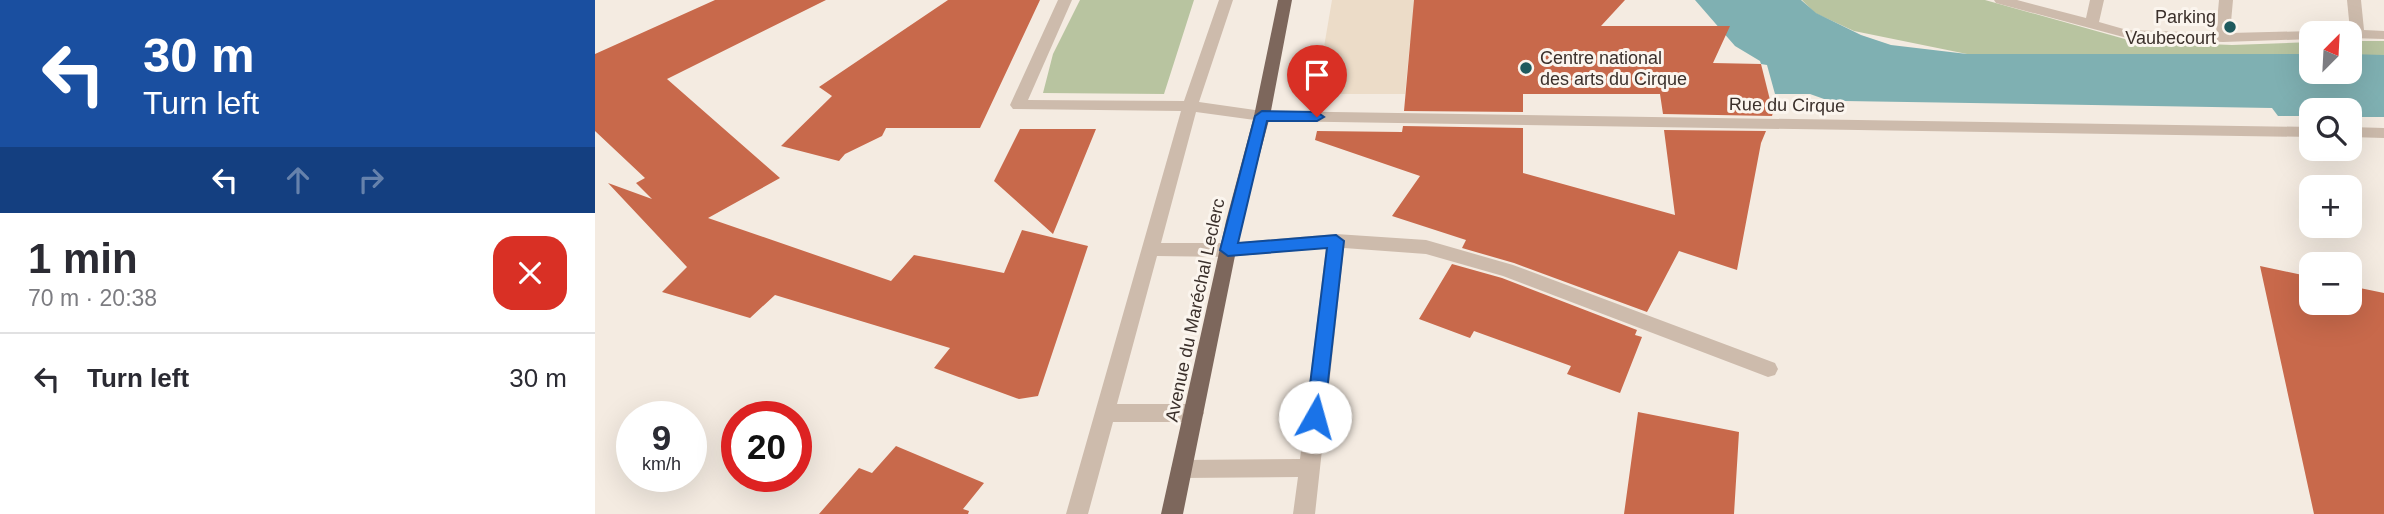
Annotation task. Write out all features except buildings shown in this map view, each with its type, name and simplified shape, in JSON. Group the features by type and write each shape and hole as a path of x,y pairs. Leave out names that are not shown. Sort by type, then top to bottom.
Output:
{"main road":[{"name":"Avenue du Maréchal Leclerc","path":"1172,514 1228,250 1262,116 1285,0"}],"street":[{"path":"1065,0 1018,105 1190,106 1262,116"},
{"path":"1077,514 1190,106 1226,0"},
{"path":"2001,0 2127,34 2223,38 2299,35"},
{"path":"2091,26 2097,0"},
{"path":"2223,38 2226,0"},
{"path":"2353,21 2354,0"},
{"path":"2363,34 2384,35"},
{"name":"Rue du Cirque","path":"1262,116 2299,132"},
{"path":"2362,132 2384,133"},
{"path":"1151,249 1228,250 1336,241 1426,247 1484,264 1768,369"},
{"path":"1304,514 1336,241"},
{"path":"1105,413 1194,413"},
{"path":"1181,469 1310,468"}],"green space":[{"path":"1080,0 1194,0 1164,94 1043,93 1053,54"},
{"path":"1802,0 1985,0 2132,41 2232,45 2299,42 2299,55 1967,54 1854,31 1815,13"},
{"path":"2363,41 2384,41 2384,56 2363,55"}],"shaded area":[{"path":"1332,0 1424,0 1490,42 1410,42 1405,94 1316,94"}],"water":[{"path":"1695,0 1801,0 1816,13 1861,35 1891,45 1967,54 2299,54 2299,84 2363,84 2363,54 2384,55 2384,117 2362,117 2362,98 2299,98 2299,116 2278,116 2272,108 1844,101 1810,94 1775,94 1767,65 1761,64 1735,46"}],"place":[{"name":"Parking Vaubecourt","path":"2230,27"},
{"name":"Centre national des arts du Cirque","path":"1526,68"}],"route":[{"path":"1315,417 1336,241 1228,250 1262,116 1317,117"}]}
